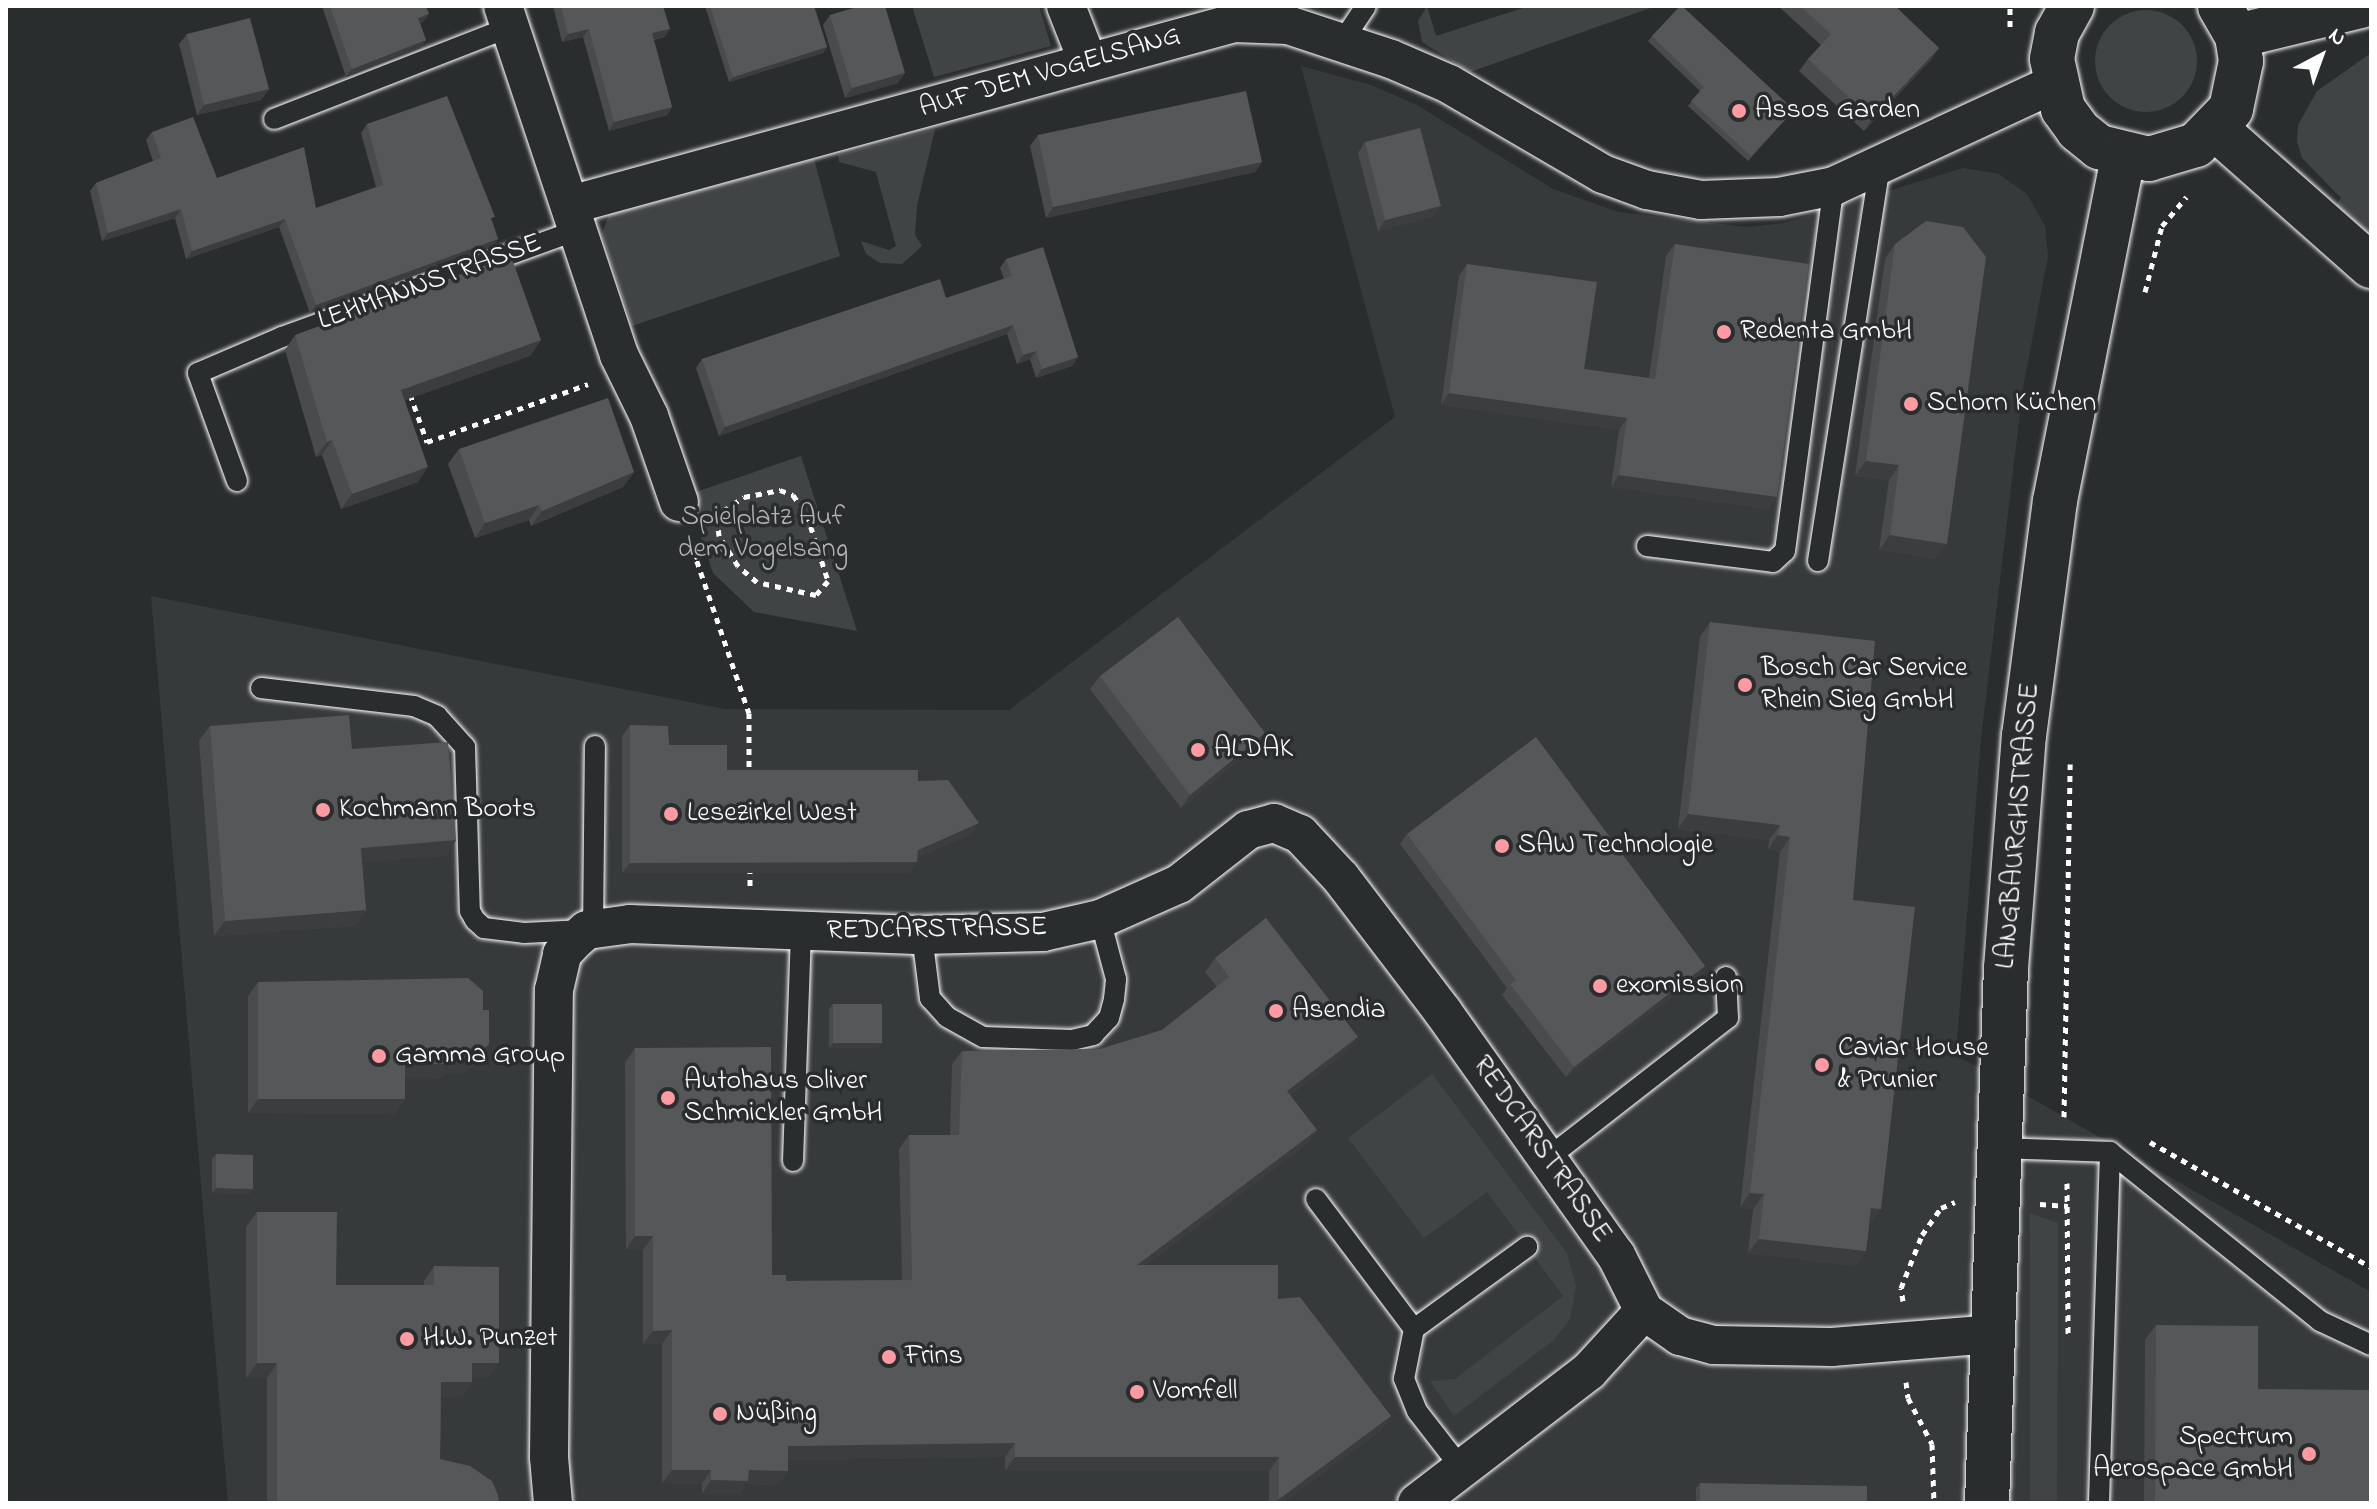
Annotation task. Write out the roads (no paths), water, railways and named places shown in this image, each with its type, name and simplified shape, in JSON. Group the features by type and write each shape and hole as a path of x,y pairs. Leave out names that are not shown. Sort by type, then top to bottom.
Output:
{"main road":[{"path":"2072,6 2057,33 2054,84 2078,130 2123,156 2174,155 2216,129 2239,86 2229,21 2361,6"},
{"path":"2216,129 2371,266"},
{"name":"LANGBAURGHSTRASSE","path":"1987,1503 2006,968 2024,736 2055,501 2123,156"}],"street":[{"path":"1066,6 1088,62"},
{"name":"LEHMANNSTRASSE","path":"506,16 626,370 649,416 679,502"},
{"name":"AUF DEM VOGELSANG","path":"574,217 1088,62 1234,23 1288,25 1342,42 1449,84 1552,148 1647,190 1701,200 1779,197 1834,186 1879,170 2054,84"},
{"name":"REDCARSTRASSE","path":"590,930 630,924 751,931 922,935 1043,932 1100,919 1179,884 1248,830 1274,823 1288,828 1341,878 1616,1255 1644,1311 1680,1336 1714,1345 1832,1347 1994,1334"},
{"path":"553,1503 549,1457 554,990 562,954 590,930"},
{"path":"1417,1503 1589,1371 1644,1311"}],"lane":[{"path":"1342,42 1366,6"},
{"path":"274,119 506,16"},
{"path":"1818,561 1879,170"},
{"path":"1647,546 1773,562 1785,551 1834,186"},
{"name":"LEHMANNSTRASSE","path":"237,481 198,373 574,217"},
{"path":"261,688 414,706 437,716 465,747 470,911 484,928 524,933 590,930 595,746"},
{"path":"922,935 930,998 947,1017 983,1037 1072,1040 1093,1035 1109,1018 1114,999 1116,979 1100,919"},
{"path":"793,1161 801,932"},
{"path":"1548,1158 1728,1018 1726,977"},
{"path":"2001,1148 2110,1152 2320,1321 2371,1345"},
{"path":"2099,1503 2110,1152"},
{"path":"1316,1199 1414,1329"},
{"path":"1462,1469 1417,1411 1404,1379 1414,1329 1527,1247"}],"place":[{"name":"Assos Garden","path":"1739,111"},
{"name":"Redenta GmbH","path":"1724,332"},
{"name":"Schorn Küchen","path":"1911,404"},
{"name":"Bosch Car Service Rhein Sieg GmbH","path":"1745,685"},
{"name":"ALDAK","path":"1198,750"},
{"name":"Kochmann Boots","path":"323,810"},
{"name":"Lesezirkel West","path":"671,814"},
{"name":"SAW Technologie","path":"1502,846"},
{"name":"exomission","path":"1600,986"},
{"name":"Asendia","path":"1276,1011"},
{"name":"Gamma Group","path":"379,1056"},
{"name":"Caviar House & Prunier","path":"1822,1065"},
{"name":"Autohaus Oliver Schmickler GmbH","path":"668,1098"},
{"name":"H.W. Punzet","path":"407,1339"},
{"name":"Frins","path":"889,1357"},
{"name":"Vomfell","path":"1137,1392"},
{"name":"Nüßing","path":"720,1414"},
{"name":"Spectrum Aerospace GmbH","path":"2309,1454"}],"park label":[{"name":"Spielplatz Auf dem Vogelsang","path":"763,534"}]}
